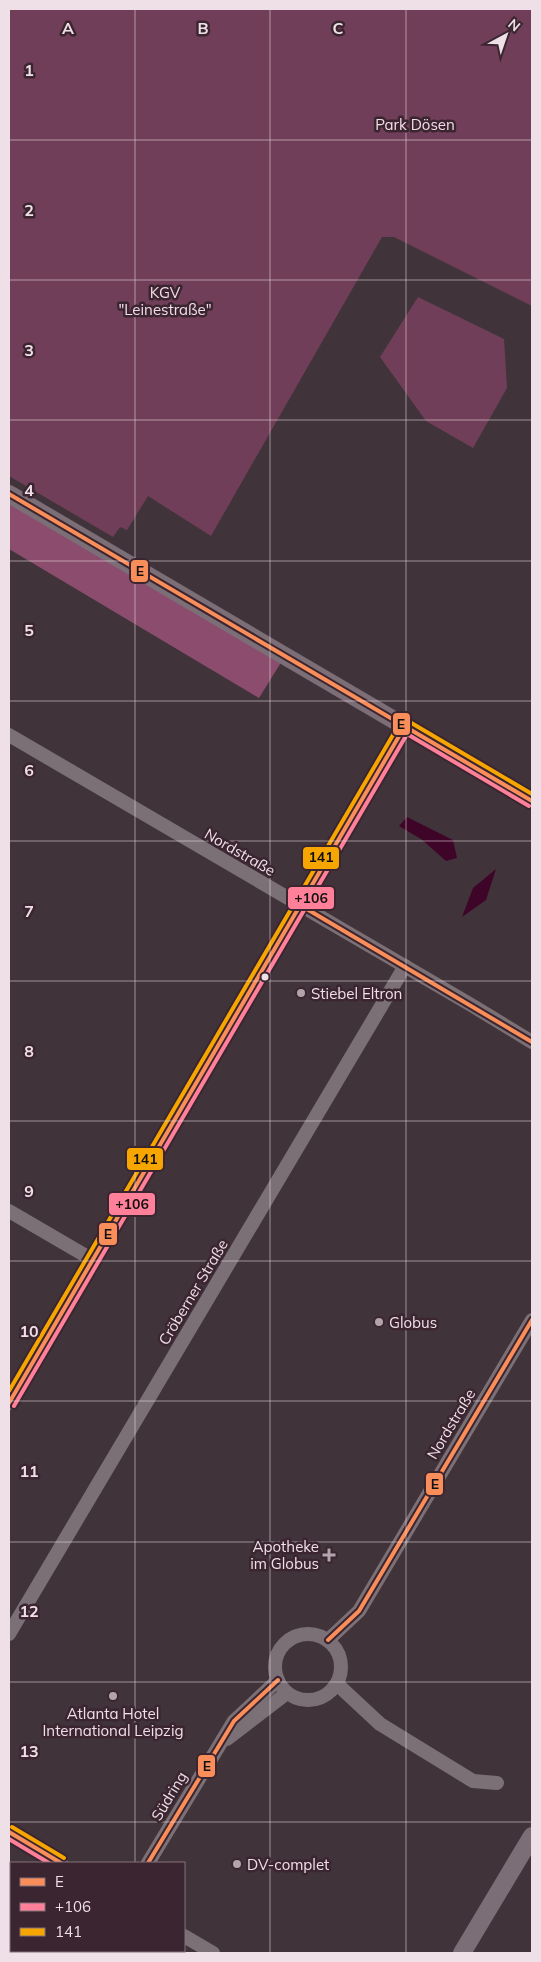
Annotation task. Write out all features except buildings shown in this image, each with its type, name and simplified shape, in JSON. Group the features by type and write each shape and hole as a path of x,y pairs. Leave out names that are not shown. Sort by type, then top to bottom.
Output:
{"main road":[{"path":"9,494 532,800"},
{"path":"463,1952 532,1836"}],"street":[{"path":"9,1404 405,726"},
{"name":"Nordstraße","path":"9,735 532,1042"},
{"name":"Cröberner Straße","path":"9,1634 405,966"},
{"path":"9,1211 93,1260"},
{"name":"Nordstraße","path":"328,1640 359,1611 532,1320"},
{"path":"303,1634 320,1636 328,1640 335,1648 341,1663 340,1677 336,1684 328,1694 312,1700 295,1698 287,1693 278,1680 275,1661 281,1648 290,1639 303,1634"},
{"name":"Südring","path":"149,1862 234,1721 278,1680"},
{"path":"336,1684 380,1724 473,1781 497,1783"},
{"name":"Südring","path":"218,1745 287,1693"},
{"path":"9,1832 59,1862"},
{"path":"185,1937 213,1953"}],"green space":[{"path":"9,9 532,9 532,306 394,237 382,237 211,536 148,496 127,530 120,527 113,537 9,476"},
{"path":"418,297 504,339 507,388 473,448 426,421 380,357"}],"shaded area":[{"path":"9,494 285,656 259,698 9,549"},
{"path":"407,817 453,840 457,858 446,861 421,839 399,826"},
{"path":"496,869 486,900 462,917 473,888"}],"transit line":[{"name":"E","path":"9,494 532,801"},
{"name":"141","path":"408,721 532,794"},
{"name":"141","path":"9,1391 400,723"},
{"name":"E","path":"9,1403 405,726"},
{"name":"+106","path":"14,1406 410,729"},
{"name":"+106","path":"402,731 529,806"},
{"name":"E","path":"300,905 532,1042"},
{"name":"E","path":"328,1640 359,1611 532,1320"},
{"name":"E","path":"149,1862 234,1721 278,1680"},
{"name":"141","path":"12,1827 64,1858"},
{"name":"E","path":"9,1832 59,1862"},
{"name":"+106","path":"9,1839 47,1862"}],"place":[{"name":"Stiebel Eltron","path":"301,993"},
{"name":"Globus","path":"379,1322"},
{"name":"Apotheke im Globus","path":"329,1555"},
{"name":"Atlanta Hotel International Leipzig","path":"113,1696"},
{"name":"DV-complet","path":"237,1864"}],"park label":[{"name":"Park Dösen","path":"415,124"},
{"name":"KGV \"Leinestraße\"","path":"165,300"}]}
